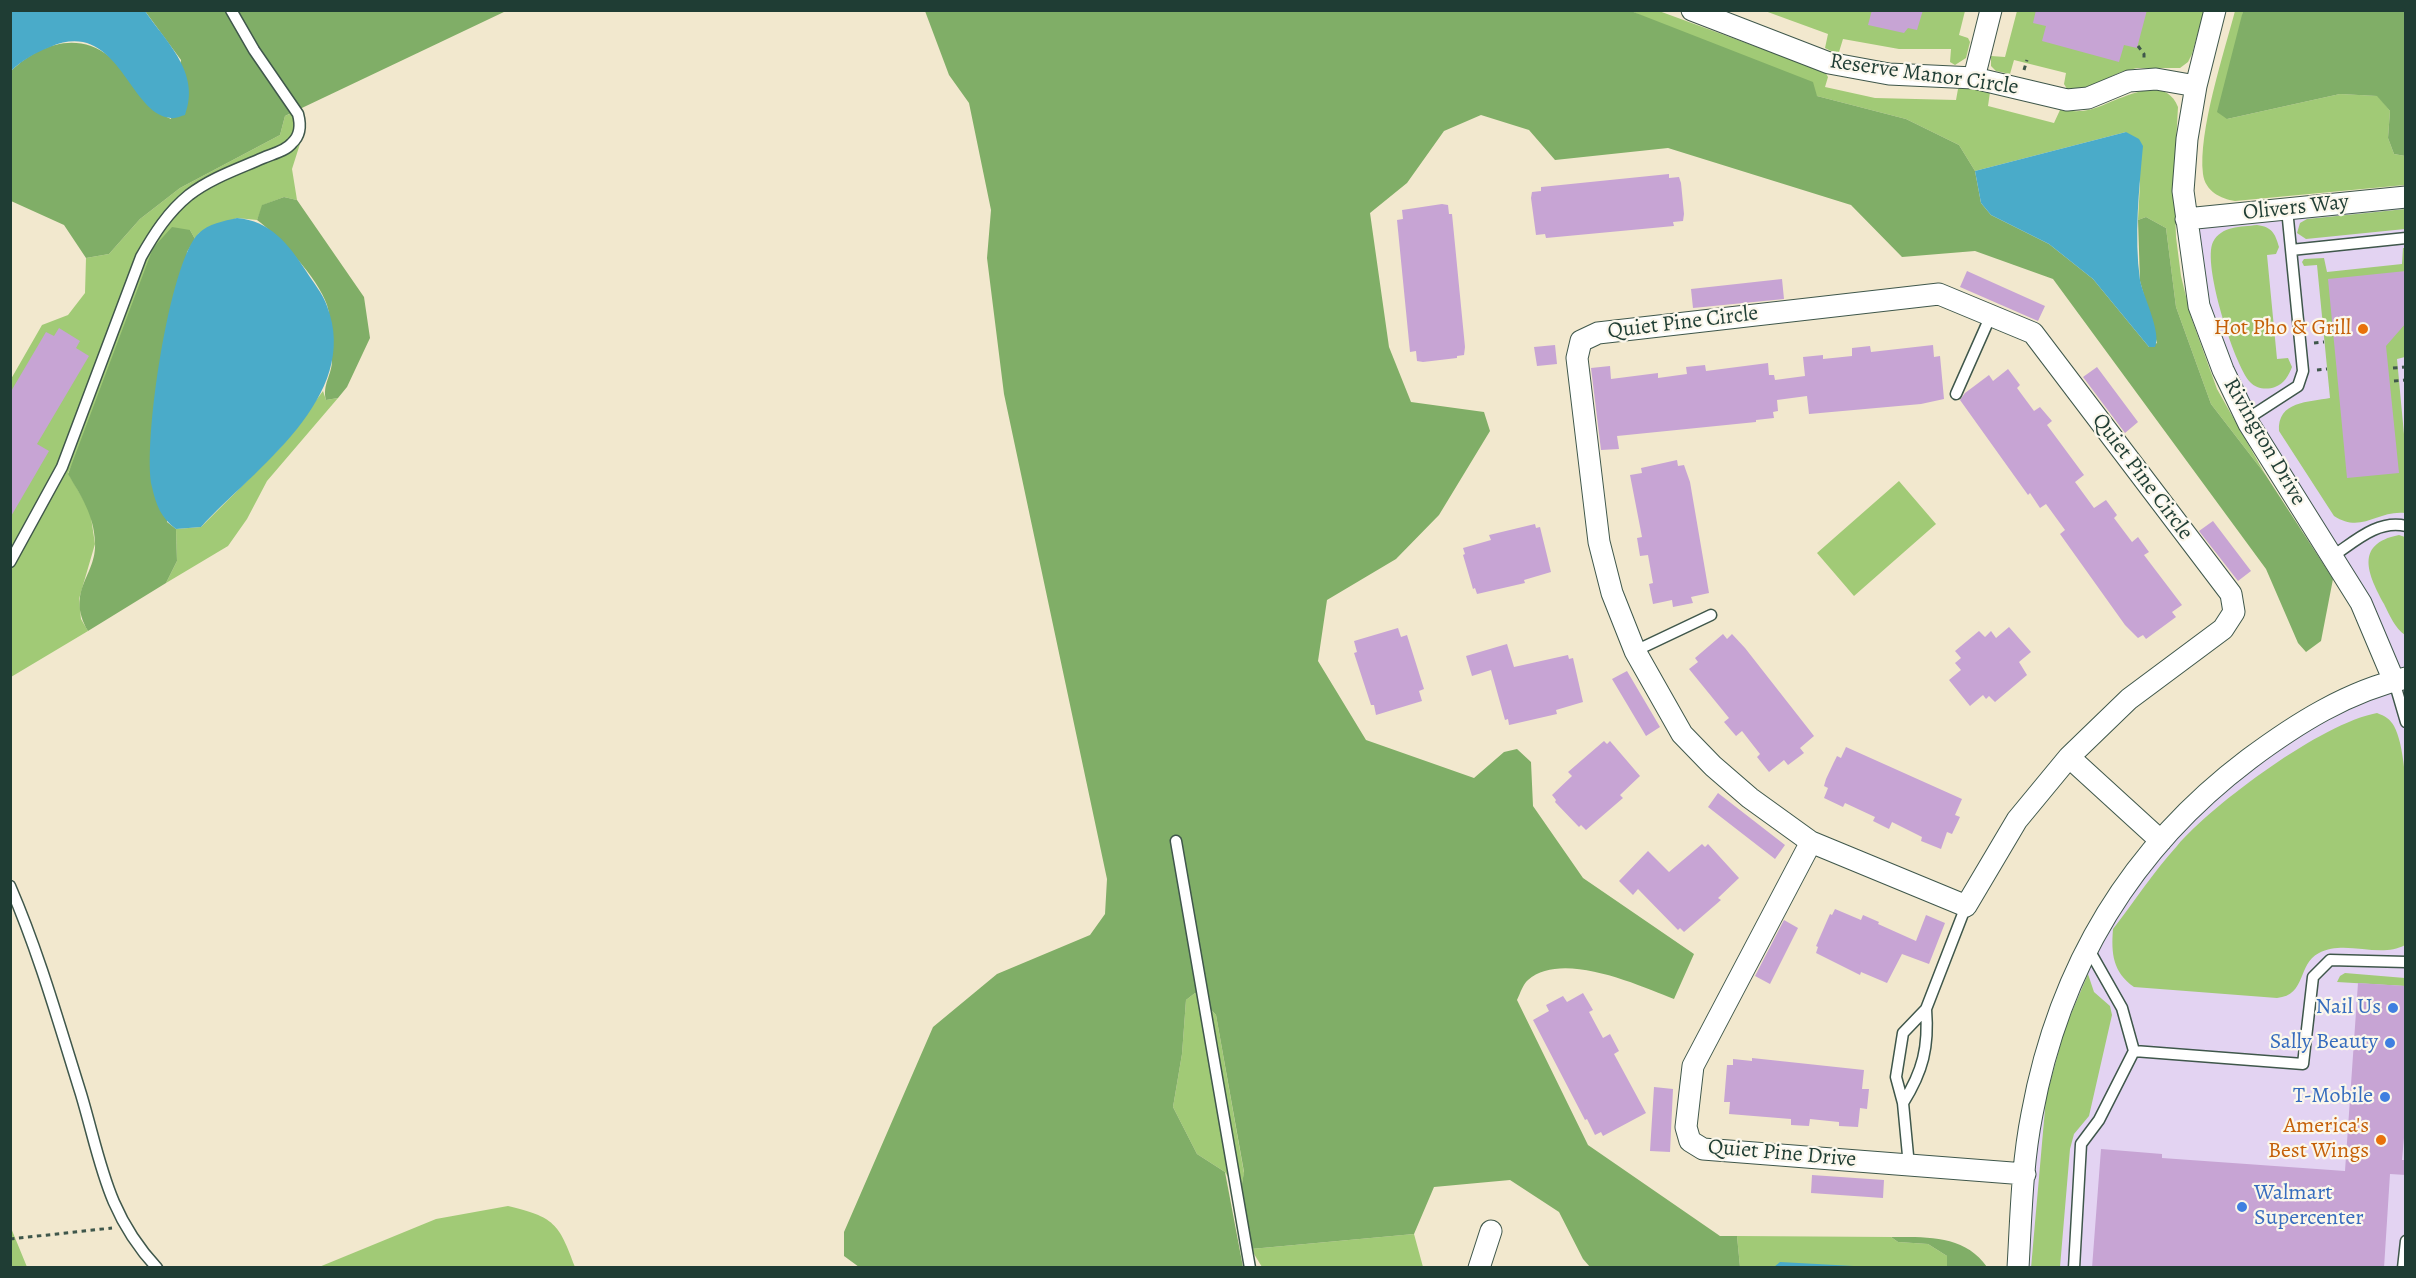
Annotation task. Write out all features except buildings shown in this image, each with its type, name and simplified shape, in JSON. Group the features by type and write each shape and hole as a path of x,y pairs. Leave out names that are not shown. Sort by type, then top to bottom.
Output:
{"street":[{"name":"Reserve Manor Circle","path":"1692,10 1829,63 1889,74 1974,78 2067,100 2088,98 2129,81 2156,79 2196,86"},
{"path":"1974,78 1991,10"},
{"name":"Rivington Drive","path":"2215,10 2196,86 2187,139 2183,191 2199,306 2223,370 2247,419 2361,603 2400,680"},
{"name":"Olivers Way","path":"2186,219 2406,197"},
{"name":"Quiet Pine Circle","path":"1939,294 1991,315 2033,333 2231,594 2234,612 2223,629 2129,699 2069,757 2017,820 1966,906 1811,842 1750,798 1713,766 1682,734 1635,651 1611,593 1599,542 1577,358 1581,341 1598,333 1939,294"},
{"path":"2018,1268 2031,1115 2044,1060 2062,1003 2087,946 2122,890 2176,822 2219,782 2286,731 2349,698 2400,680"},
{"path":"2069,757 2161,842"},
{"name":"Quiet Pine Drive","path":"1811,842 1693,1066 1689,1081 1687,1134 1690,1141 1703,1149 2025,1174"},
{"path":"1479,1268 1491,1232"}],"lane":[{"path":"10,562 62,467 141,257 154,234 170,213 189,195 211,181 288,147 299,134 301,124 298,114 254,50 231,10"},
{"path":"2247,419 2298,386 2303,371 2287,209"},
{"path":"2291,250 2406,238"},
{"path":"1956,394 1991,315"},
{"path":"2333,556 2382,526 2396,524 2406,526"},
{"path":"1635,651 1711,615"},
{"path":"2400,680 2406,722"},
{"path":"1176,841 1250,1268"},
{"path":"10,886 46,981 82,1097 101,1173 126,1226 157,1268"},
{"path":"1909,1166 1903,1103 1896,1077 1904,1033 1926,1009 1966,906"},
{"path":"2074,1268 2081,1144 2099,1120 2134,1051 2122,1008 2087,946"},
{"path":"2134,1051 2303,1064 2313,977 2330,960 2406,962"},
{"path":"1903,1103 1919,1077 1928,1035 1926,1009"},
{"path":"2403,1268 2406,1241"}],"path":[{"path":"2138,46 2144,54 2145,65"},
{"path":"2393,368 2406,367"},
{"path":"2394,381 2406,380"},
{"path":"10,1239 126,1226"}],"shaded area":[{"path":"2405,198 2405,1267 2020,1268 2044,1060 2087,946 2219,782 2394,681 2224,370 2188,220"}],"green space":[{"path":"145,11 506,11 285,116 280,135 180,188 140,219 109,254 86,258 64,225 11,201 11,71 45,48 58,44 84,44 110,57 144,99 171,119 181,60"},
{"path":"925,11 1631,11 1813,82 1817,96 1906,119 1959,145 1975,171 1981,203 1991,215 2049,244 2093,279 2149,347 2157,343 2140,281 2138,220 2146,217 2166,228 2176,307 2211,404 2265,474 2333,579 2321,641 2306,652 2298,643 2266,569 2053,279 1975,251 1902,257 1851,205 1668,148 1555,160 1529,130 1481,115 1444,131 1407,183 1370,213 1389,347 1411,402 1484,412 1490,431 1439,515 1396,559 1327,600 1318,661 1366,740 1474,778 1504,752 1517,749 1531,762 1533,806 1583,878 1694,954 1674,999 1600,973 1560,968 1543,972 1528,980 1517,1000 1588,1145 1720,1236 1737,1236 1740,1267 1590,1267 1583,1259 1559,1212 1510,1180 1434,1187 1414,1234 1251,1249 1240,1195 1244,1172 1216,1015 1195,993 1186,1000 1182,1054 1173,1107 1197,1154 1225,1172 1243,1267 859,1267 844,1256 844,1232 933,1027 997,974 1090,935 1105,914 1107,879 1004,394 987,258 991,210 969,103 949,75"},
{"path":"1631,11 1659,11 1825,72 1828,77 1825,87 1875,98 1956,100 1958,89 1963,86 1990,92 1988,106 2054,123 2060,110 2088,110 2137,92 2161,91 2171,96 2178,107 2174,180 2176,237 2181,276 2191,317 2217,389 2265,474 2211,404 2176,307 2166,228 2146,217 2138,220 2140,183 2126,132 1975,171 1959,145 1906,119 1817,96"},
{"path":"1765,11 1965,11 1959,35 1968,38 1970,42 1966,58 1955,65 1950,62 1951,49 1899,49 1843,39 1839,52 1835,53 1825,48 1828,34"},
{"path":"2017,11 2204,11 2192,54 2188,62 2180,68 2137,68 2121,72 2086,88 2067,89 2064,84 2066,73 2014,60 2010,74 1996,71 1991,66 1991,56 2005,57"},
{"path":"2235,11 2243,11 2227,119 2340,94 2378,96 2390,111 2388,138 2394,154 2405,156 2405,185 2235,201 2219,196 2210,189 2203,174 2204,137 2213,92"},
{"path":"2243,11 2405,11 2405,156 2394,154 2388,138 2390,111 2377,96 2340,94 2227,119 2217,112"},
{"path":"301,109 305,128 292,169 297,200 284,197 263,205 257,220 237,218 199,233 195,239 190,230 68,473 90,511 95,544 79,599 81,619 88,631 11,677 11,379 42,325 68,315 85,293 86,258 109,254 140,219 180,188 280,135 285,116"},
{"path":"284,197 297,200 364,297 370,338 347,387 338,398 326,400 325,395 332,360 330,318 322,294 297,258 257,220 262,205"},
{"path":"2405,209 2405,229 2306,239 2297,233 2300,223 2307,219"},
{"path":"2257,225 2266,227 2272,232 2279,247 2276,254 2267,255 2277,359 2288,358 2292,367 2284,381 2278,386 2269,388 2252,384 2243,372 2228,336 2212,271 2211,254 2213,242 2217,237 2232,228"},
{"path":"172,227 190,230 195,239 187,252 167,522 176,529 177,561 166,583 88,631 80,605 81,594 94,554 94,532 86,506 68,474 153,248"},
{"path":"2403,248 2405,248 2405,357 2397,359 2405,445 2405,513 2395,513 2353,523 2334,516 2279,431 2283,414 2289,408 2304,402 2330,398 2317,265 2304,266 2302,262 2304,259 2324,258 2327,272 2402,264"},
{"path":"323,391 326,400 338,398 267,481 247,519 228,546 166,583 177,561 176,529 201,527 280,448"},
{"path":"1899,481 1936,524 1854,596 1817,553"},
{"path":"2399,535 2405,537 2405,635 2398,629 2378,593 2370,572 2369,562 2370,553 2375,546 2385,539"},
{"path":"2377,713 2391,721 2394,726 2404,769 2407,799 2405,945 2384,950 2329,949 2319,953 2307,964 2293,991 2287,996 2277,998 2134,987 2127,981 2115,962 2112,946 2113,929 2177,846 2216,808 2270,767 2328,732"},
{"path":"2345,973 2405,978 2405,986 2337,982"},
{"path":"2088,974 2094,992 2110,1006 2112,1015 2089,1116 2074,1134 2070,1149 2060,1267 2031,1268 2046,1098 2065,1028"},
{"path":"1195,993 1216,1015 1244,1173 1240,1195 1225,1172 1197,1154 1173,1107 1182,1054 1186,1000"},
{"path":"508,1206 536,1214 553,1224 564,1240 575,1267 319,1267 436,1219"},
{"path":"11,1228 27,1267 11,1267"},
{"path":"1414,1234 1423,1267 1262,1267 1251,1249"},
{"path":"1737,1236 1891,1237 1898,1242 1928,1244 1947,1256 1947,1267 1740,1267"},
{"path":"1891,1237 1931,1238 1956,1243 1968,1249 1987,1267 1947,1267 1947,1256 1928,1244 1898,1242"}],"water":[{"path":"11,10 145,11 172,47 185,72 189,86 189,100 185,115 173,118 157,113 144,102 108,56 92,45 73,41 50,47 29,57 11,71"},
{"path":"2126,132 2139,139 2143,146 2137,247 2140,280 2156,333 2155,347 2149,347 2093,279 2049,244 1991,215 1981,203 1975,171"},
{"path":"237,218 259,224 277,235 292,251 320,293 327,306 334,339 330,371 316,401 297,429 273,456 201,527 176,529 163,516 152,487 151,434 160,355 168,315 188,250 203,230"},
{"path":"1780,1262 1872,1267 1774,1267"}],"place":[{"name":"Hot Pho & Grill","path":"2363,329"},
{"name":"Nail Us","path":"2393,1008"},
{"name":"Sally Beauty","path":"2390,1043"},
{"name":"T-Mobile","path":"2385,1097"},
{"name":"America's Best Wings","path":"2381,1140"},
{"name":"Walmart Supercenter","path":"2242,1207"}]}
